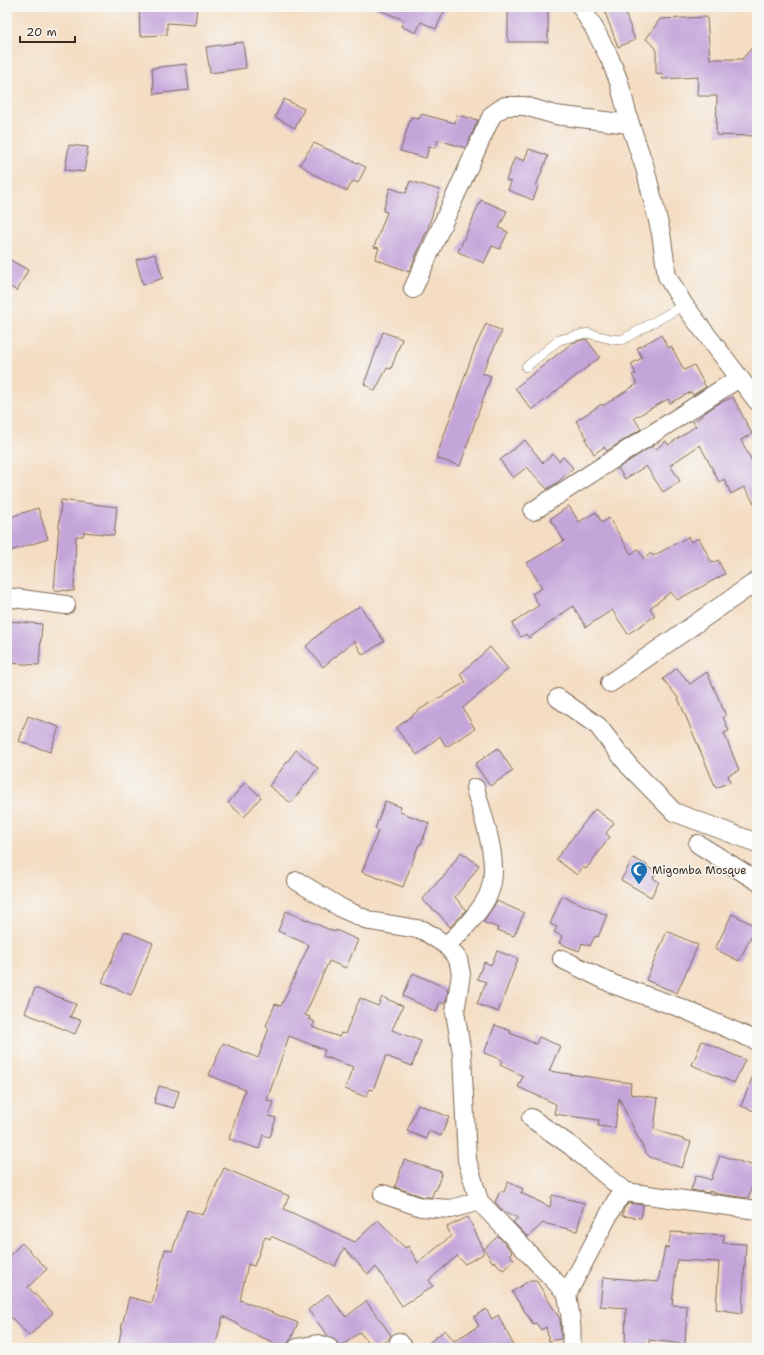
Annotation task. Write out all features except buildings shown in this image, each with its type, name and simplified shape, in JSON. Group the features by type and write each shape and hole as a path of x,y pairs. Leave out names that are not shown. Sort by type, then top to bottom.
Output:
{"street":[{"path":"581,7 610,59 619,82 630,124 645,168 661,234 668,276 684,305 757,401"},
{"path":"413,289 492,115 505,106 525,106 555,115 630,124"},
{"path":"533,511 739,378"},
{"path":"610,683 757,581"},
{"path":"7,597 66,605"},
{"path":"558,698 598,726 629,766 674,812 757,843"},
{"path":"446,945 459,934 479,910 490,892 493,876 491,851 475,788"},
{"path":"698,844 757,881"},
{"path":"297,881 342,909 370,921 423,930 446,945 458,959 461,974 455,1012 462,1054 468,1160 479,1201 567,1294 570,1308 571,1348"},
{"path":"562,959 615,985 681,1008 757,1041"},
{"path":"531,1118 571,1146 626,1192 757,1210"},
{"path":"567,1294 616,1201 626,1192"},
{"path":"383,1194 421,1207 451,1209 479,1201"},
{"path":"297,1348 318,1344 329,1348"}],"lane":[{"path":"526,367 559,340 587,333 622,340 684,305"}],"place":[{"name":"Migomba Mosque","path":"639,885"}]}
